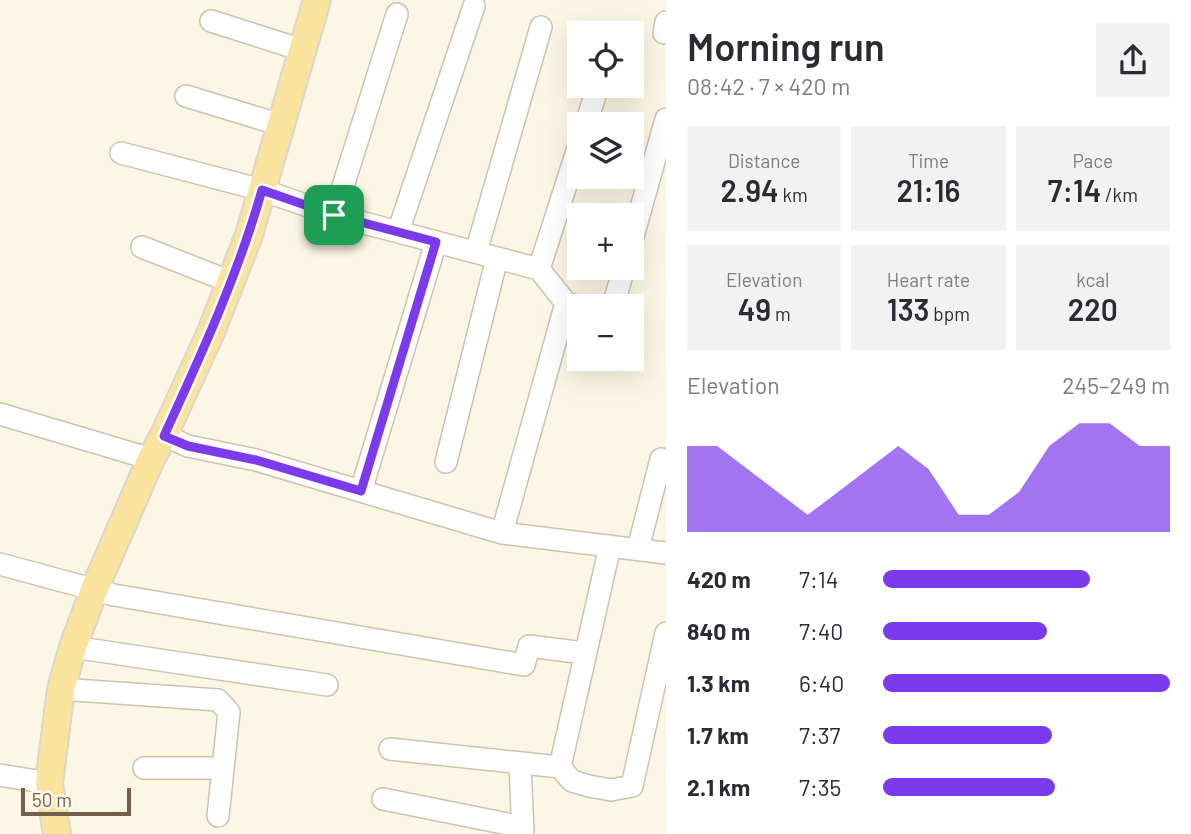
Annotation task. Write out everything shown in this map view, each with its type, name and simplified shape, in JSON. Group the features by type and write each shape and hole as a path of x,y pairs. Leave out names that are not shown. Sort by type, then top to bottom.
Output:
{"main road":[{"path":"57,834 50,783 61,689 73,647 94,590 151,459 164,436 249,235 317,0"}],"street":[{"path":"398,232 474,6"},
{"path":"334,215 397,14"},
{"path":"211,22 302,50"},
{"path":"446,462 487,255 541,27"},
{"path":"186,96 281,125"},
{"path":"642,203 666,119"},
{"path":"121,153 262,190 334,215 539,269 567,300"},
{"path":"539,269 567,182"},
{"path":"361,491 436,242"},
{"path":"142,247 231,282"},
{"path":"502,533 567,321"},
{"path":"0,414 151,459"},
{"path":"164,436 188,446 256,460 502,533 666,552"},
{"path":"638,549 661,473"},
{"path":"560,767 610,546"},
{"path":"0,564 94,590 524,665 529,646 584,653"},
{"path":"390,749 560,767 572,781 589,786 611,790 632,786 666,634"},
{"path":"73,647 327,685"},
{"path":"61,689 218,700 229,712 218,816"},
{"path":"383,799 523,831 520,763"},
{"path":"144,768 223,768"},
{"path":"0,775 50,783"}],"route":[{"path":"262,190 334,215 436,242 361,491 256,460 188,446 164,436 211,332 249,235 262,190"}]}
